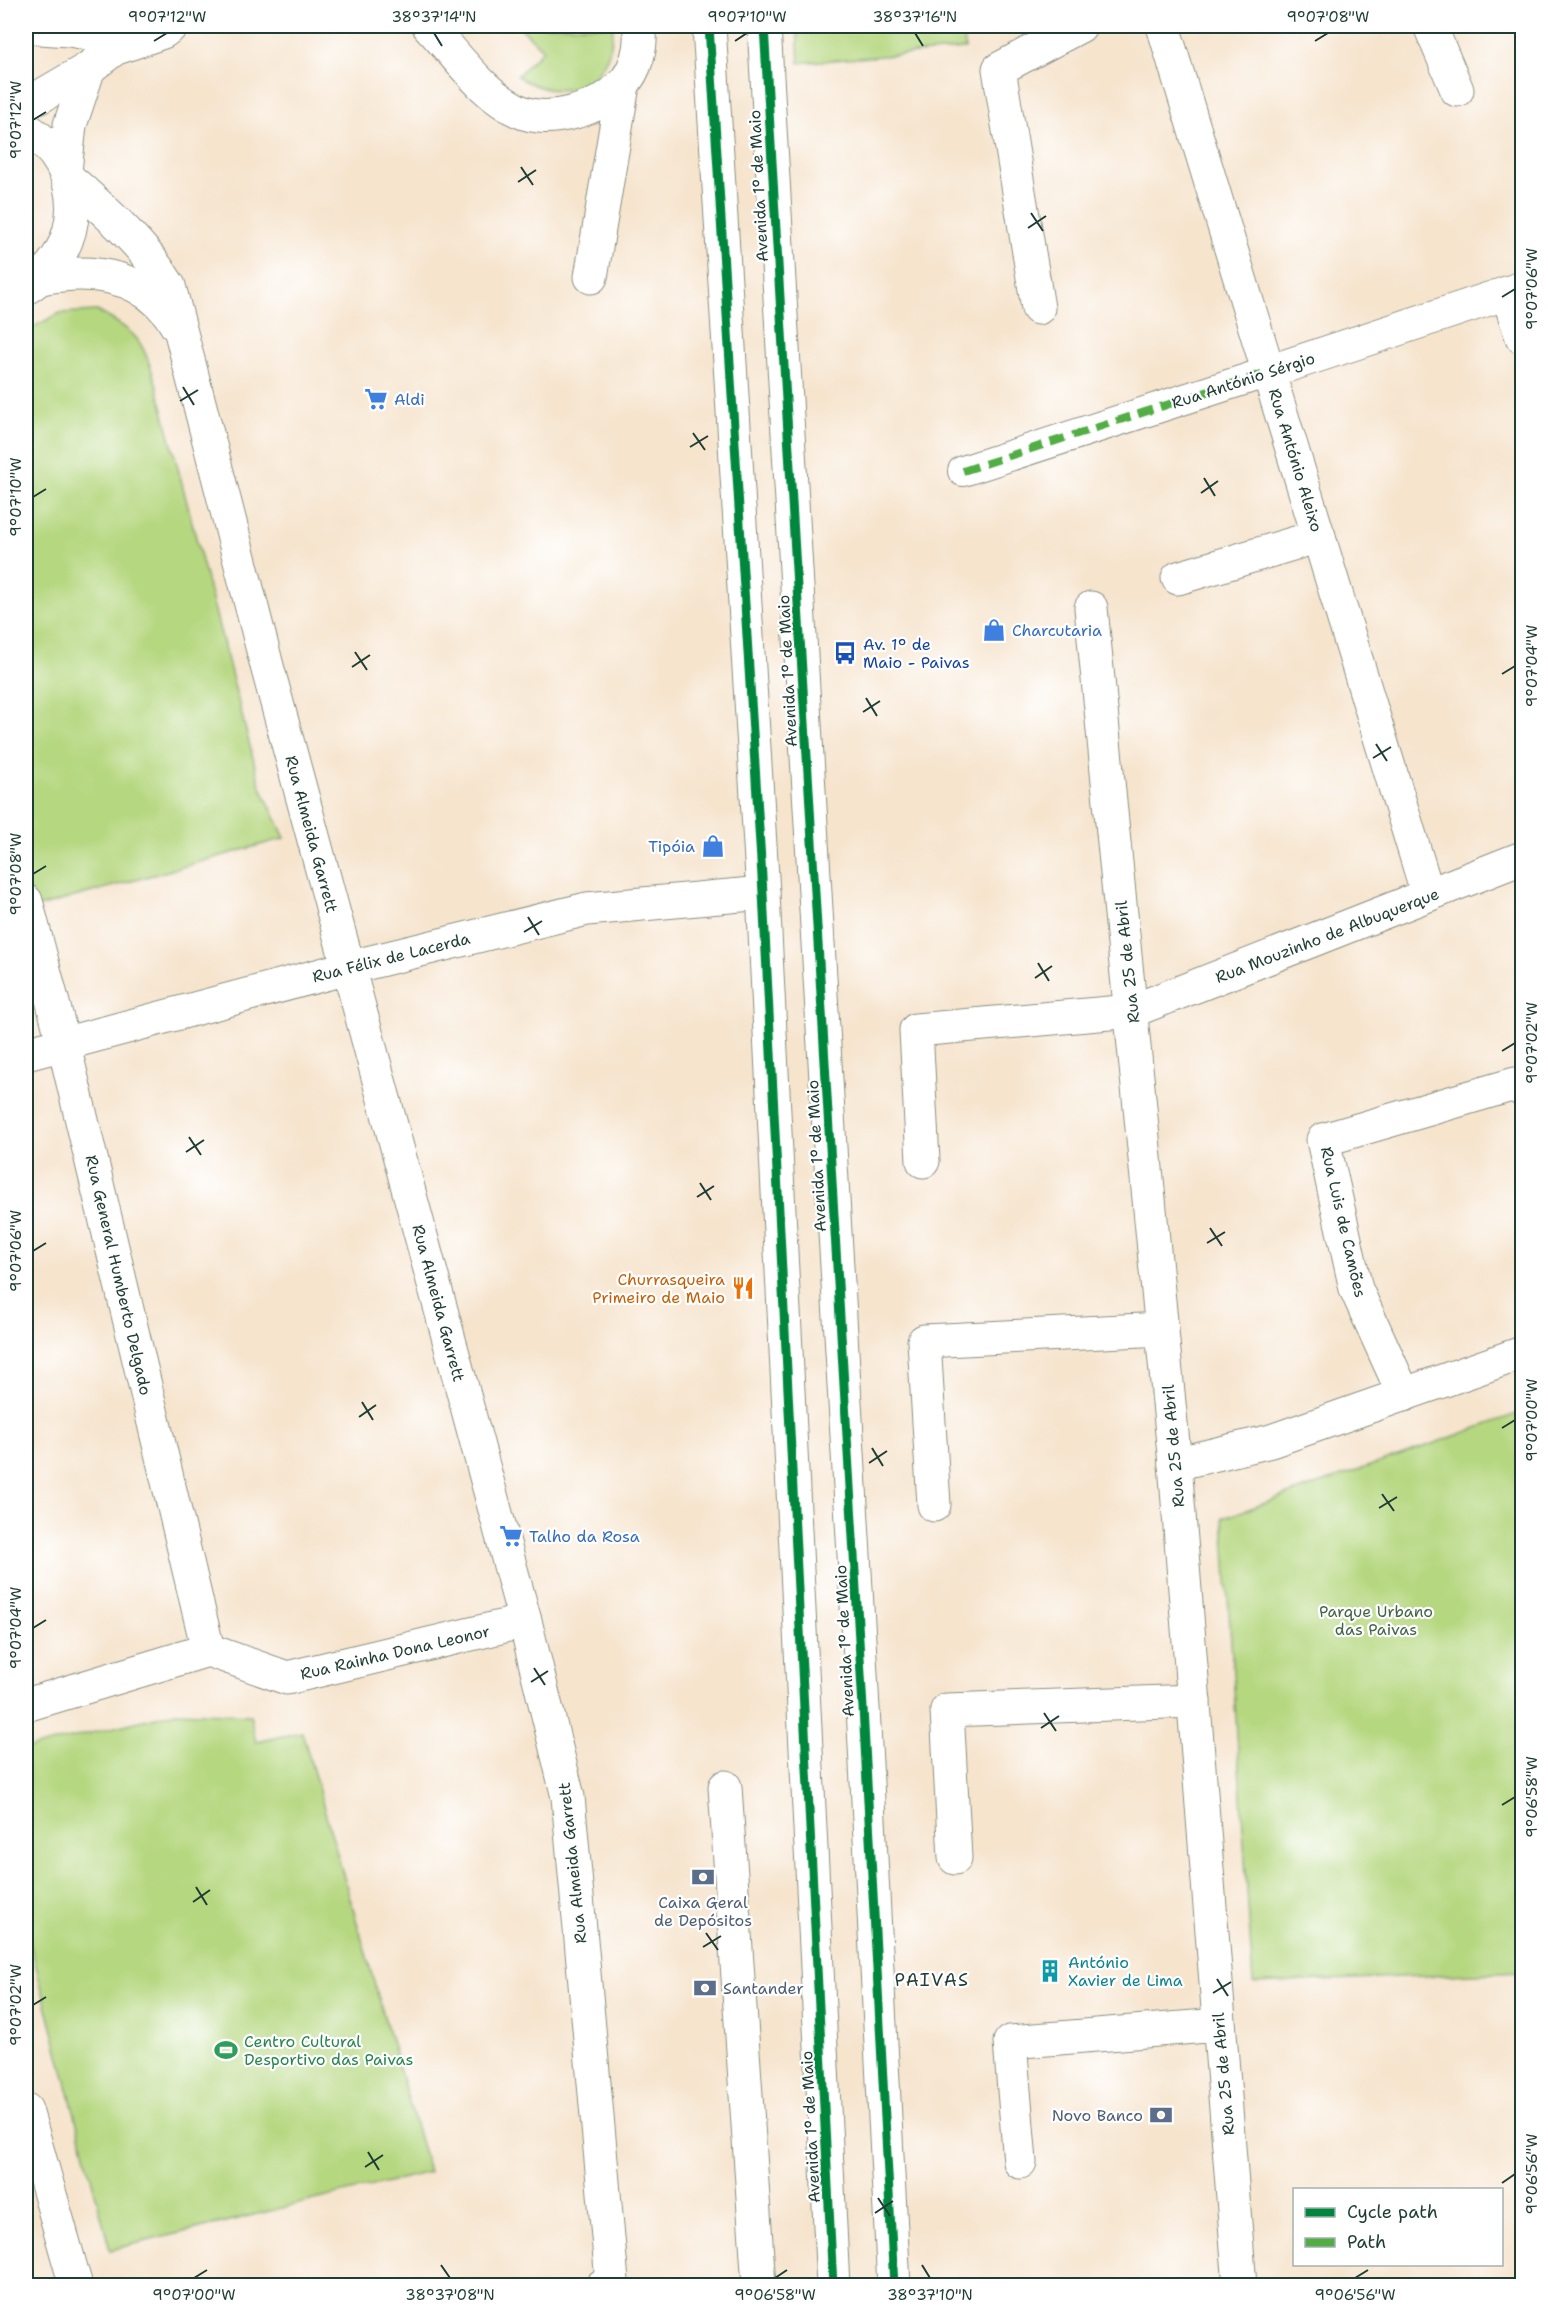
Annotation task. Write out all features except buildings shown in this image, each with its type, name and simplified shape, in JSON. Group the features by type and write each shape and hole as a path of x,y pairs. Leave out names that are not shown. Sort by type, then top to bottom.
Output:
{"street":[{"path":"26,105 89,68 114,49 163,32 171,26"},
{"path":"429,26 492,92 519,111 539,116 562,114 588,107 623,85"},
{"path":"591,277 623,85 635,65 641,36 639,26"},
{"name":"Avenida 1º de Maio","path":"709,26 763,894 833,2286"},
{"name":"Avenida 1º de Maio","path":"764,26 862,1684 894,2286"},
{"path":"1038,308 999,69 1080,26"},
{"name":"Rua António Aleixo","path":"1163,26 1428,895"},
{"path":"1430,26 1457,90"},
{"path":"26,27 69,30 136,40"},
{"path":"33,283 61,253 72,222 73,200 67,174 70,125 89,68"},
{"path":"26,129 53,151 67,174"},
{"name":"Rua Almeida Garrett","path":"67,174 154,261 169,286 347,968 525,1621 568,1797 612,2281 602,2286"},
{"name":"Rua Almeida Garrett","path":"33,283 93,273 125,281 154,298 168,310 179,330"},
{"path":"1515,290 1522,338"},
{"name":"Rua António Sérgio","path":"963,471 1515,290"},
{"path":"1178,578 1319,536"},
{"name":"Rua 25 de Abril","path":"1090,608 1132,1011 1175,1464 1240,2286"},
{"name":"Rua Mouzinho de Albuquerque","path":"1132,1011 1522,858"},
{"name":"Rua Félix de Lacerda","path":"26,1054 347,968 587,909 763,894"},
{"name":"Rua General Humberto Delgado","path":"26,901 64,1045 208,1650"},
{"path":"923,1161 916,1029 1132,1011"},
{"name":"Rua Luis de Camões","path":"1404,1395 1356,1289 1323,1140 1515,1084 1522,1090"},
{"path":"934,1505 924,1341 1162,1329"},
{"path":"1175,1464 1272,1441 1522,1353"},
{"name":"Rua Rainha Dona Leonor","path":"208,1650 287,1678 525,1621"},
{"path":"26,1705 208,1650"},
{"path":"955,1858 947,1710 1194,1701"},
{"path":"725,1787 759,2286"},
{"path":"1020,2162 1010,2042 1219,2025"},
{"path":"26,2110 76,2286"}],"green space":[{"path":"519,26 613,26 611,46 605,63 583,84 568,89 552,89 535,85 517,76 543,50"},
{"path":"797,26 963,26 965,49 799,63"},
{"path":"97,311 122,326 137,339 151,368 260,785 285,838 28,910 26,901 26,331 60,313"},
{"name":"Parque Urbano das Paivas","path":"1522,1412 1522,1972 1253,1983 1223,1518"},
{"name":"Centro Cultural Desportivo das Paivas","path":"176,1712 250,1715 256,1742 302,1732 429,2172 110,2250 26,1928 26,1749"}],"marked path":[{"path":"963,471 1268,372"}],"cycle path":[{"path":"709,26 763,893 833,2286"},
{"path":"764,26 863,1708 894,2286"}],"place":[{"name":"Aldi","path":"376,399"},
{"name":"Charcutaria","path":"994,630"},
{"name":"Av. 1º de Maio - Paivas","path":"845,653"},
{"name":"Tipóia","path":"713,846"},
{"name":"Churrasqueira Primeiro de Maio","path":"743,1288"},
{"name":"Talho da Rosa","path":"511,1536"},
{"name":"Caixa Geral de Depósitos","path":"703,1877"},
{"name":"António Xavier de Lima","path":"1050,1971"},
{"name":"Santander","path":"705,1988"},
{"name":"Centro Cultural Desportivo das Paivas","path":"226,2050"},
{"name":"Novo Banco","path":"1161,2115"}],"district":[{"name":"PAIVAS","path":"932,1980"}]}
